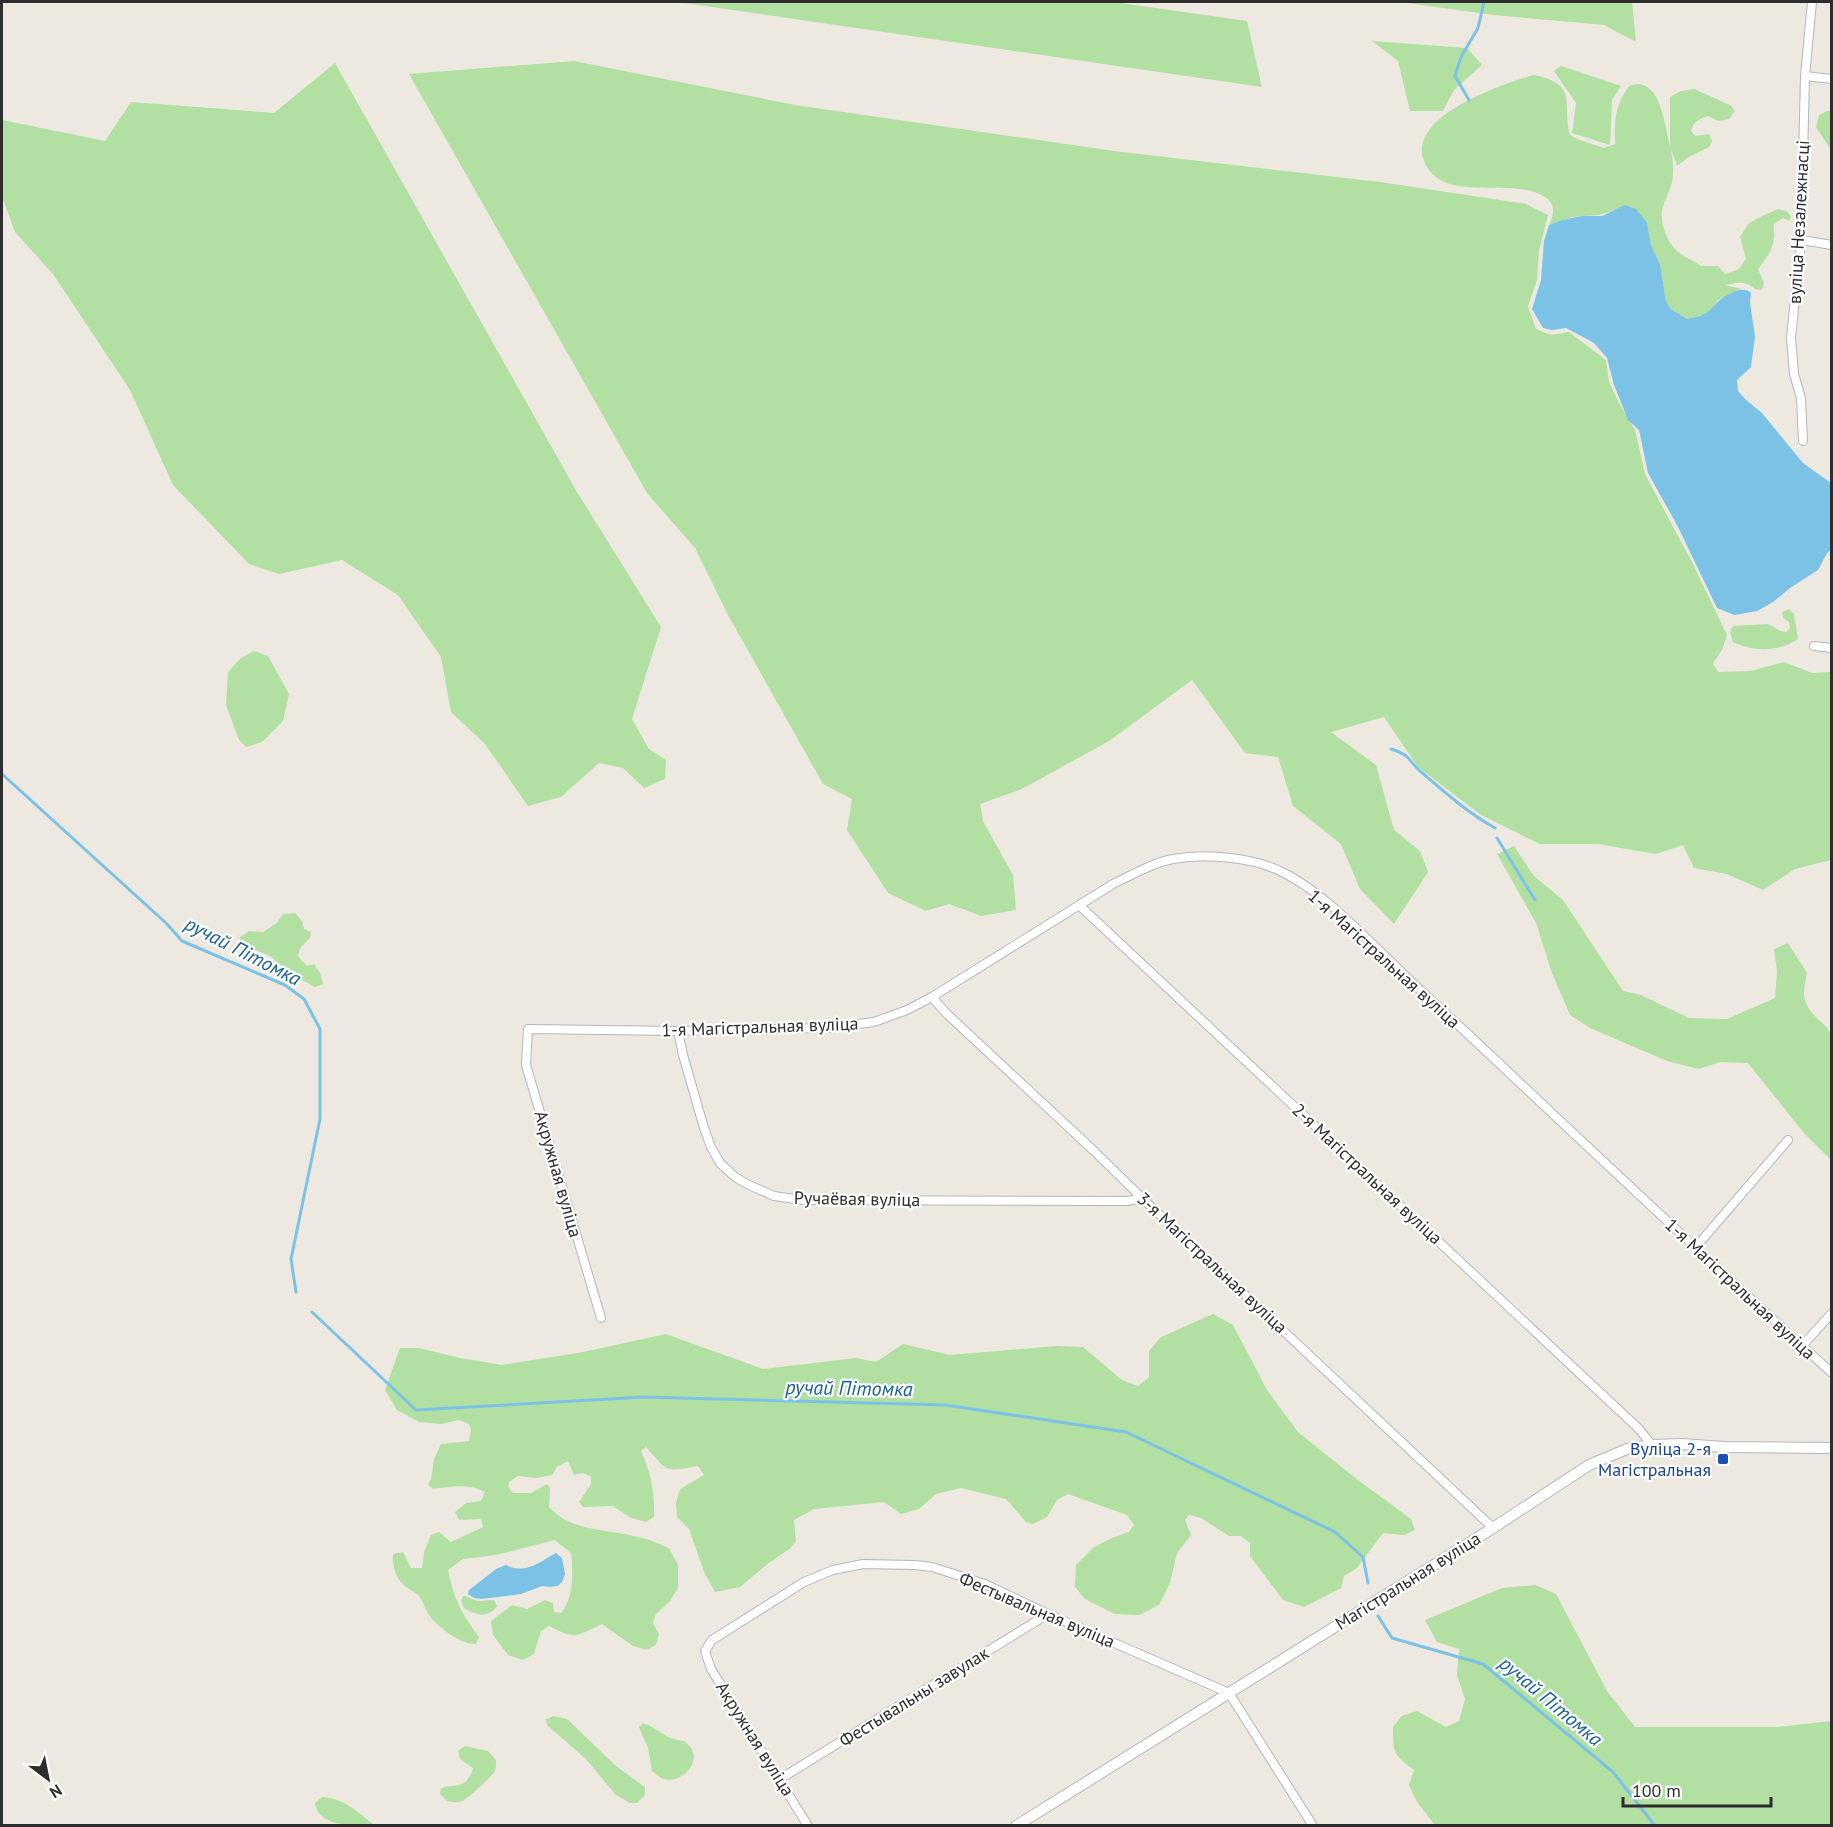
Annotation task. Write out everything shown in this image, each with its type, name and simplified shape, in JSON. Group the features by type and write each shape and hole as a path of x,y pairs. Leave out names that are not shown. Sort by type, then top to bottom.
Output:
{"street":[{"name":"вуліца Незалежнасці","path":"1803,441 1801,398 1794,374 1791,338 1801,240 1805,76 1812,2"},
{"path":"1805,76 1832,79"},
{"path":"1801,240 1832,245"},
{"path":"1814,646 1832,648"},
{"name":"1-я Магістральная вуліца","path":"528,1029 678,1031 826,1028 874,1022 907,1010 932,997 1141,870 1172,859 1204,856 1225,857 1258,864 1285,873 1348,921 1695,1248 1832,1373"},
{"name":"2-я Магістральная вуліца","path":"1080,906 1638,1428 1652,1445"},
{"name":"3-я Магістральная вуліца","path":"932,997 946,1013 1493,1527"},
{"name":"Акружная вуліца","path":"528,1029 526,1065 601,1318"},
{"name":"Ручаёвая вуліца","path":"678,1031 711,1147 720,1163 735,1177 774,1196 814,1200 1128,1201 1142,1198"},
{"path":"1695,1248 1788,1140"},
{"path":"1802,1346 1832,1313"},
{"name":"Магістральная вуліца","path":"1016,1826 1589,1465 1626,1449 1652,1445 1832,1448"},
{"name":"Фестывальная вуліца","path":"705,1651 712,1640 804,1582 833,1570 863,1564 915,1565 932,1567 985,1584 1229,1693"},
{"name":"Фестывальны завулак","path":"780,1779 1048,1614"},
{"name":"Акружная вуліца","path":"705,1651 711,1669 808,1826"},
{"path":"1229,1693 1313,1826"}],"green space":[{"path":"678,2 1114,2 1247,21 1262,87"},
{"path":"1399,2 1632,2 1636,42 1604,25 1494,15"},
{"path":"1372,41 1467,48 1482,65 1454,90 1443,111 1410,111 1398,61"},
{"path":"574,61 795,105 1114,151 1380,182 1526,204 1548,215 1539,251 1537,280 1528,306 1536,329 1551,335 1569,332 1606,360 1609,382 1635,430 1645,474 1693,564 1727,635 1722,650 1713,663 1718,672 1751,671 1784,662 1812,673 1831,672 1831,860 1795,869 1763,890 1727,874 1694,868 1683,845 1656,854 1598,844 1540,844 1481,815 1418,767 1384,717 1331,732 1376,765 1394,830 1420,851 1428,872 1394,924 1360,889 1341,844 1293,806 1278,757 1245,753 1192,680 1109,741 1022,789 980,804 983,821 1013,875 1016,910 981,916 949,904 926,911 888,893 847,830 852,799 823,784 728,615 695,548 647,493 409,74"},
{"path":"335,63 577,492 661,627 632,719 649,749 666,760 665,779 644,788 623,768 599,763 561,797 528,806 485,744 451,712 441,657 398,595 342,560 279,574 249,564 173,485 130,390 53,274 15,232 2,197 2,120 105,141 131,102 274,113"},
{"path":"1561,66 1621,86 1612,100 1610,145 1572,133 1576,103 1554,71"},
{"path":"1534,75 1548,79 1563,90 1566,96 1570,135 1604,148 1615,144 1616,114 1620,101 1629,86 1638,84 1653,92 1662,110 1670,146 1670,97 1681,91 1694,89 1730,105 1735,111 1729,119 1719,121 1708,116 1693,125 1691,131 1695,136 1709,134 1712,141 1709,147 1677,165 1671,150 1672,182 1663,208 1662,222 1672,246 1677,251 1701,266 1718,266 1725,274 1739,269 1746,259 1740,237 1748,224 1778,209 1787,211 1791,217 1789,221 1783,218 1774,224 1772,247 1758,269 1764,283 1762,290 1741,283 1724,285 1742,289 1718,300 1711,310 1703,315 1687,319 1671,309 1666,301 1660,264 1651,245 1647,223 1613,210 1549,225 1553,210 1551,203 1545,197 1531,191 1459,186 1444,182 1431,173 1423,158 1422,147 1428,132 1439,120 1463,103 1508,83"},
{"path":"1831,111 1831,150 1816,127 1819,115"},
{"path":"1789,609 1794,614 1798,639 1783,646 1766,649 1749,648 1733,642 1730,632 1733,626 1768,624 1786,632 1790,628 1789,622 1783,618 1782,612"},
{"path":"254,651 268,656 289,694 283,721 262,742 246,747 239,740 226,705 228,672 241,658"},
{"path":"1514,846 1534,876 1563,900 1623,991 1641,995 1689,1018 1727,1019 1775,998 1777,971 1774,949 1788,943 1807,973 1804,987 1806,1004 1828,1028 1831,1035 1831,1160 1804,1133 1748,1063 1720,1062 1699,1069 1667,1061 1590,1028 1570,1015 1552,973 1536,923 1497,854"},
{"path":"295,913 302,921 304,929 311,932 310,938 300,948 298,956 307,966 314,964 320,973 323,984 315,987 291,974 270,956 243,944 239,938 249,931 263,932 277,923 283,914"},
{"path":"1213,1314 1233,1325 1267,1390 1298,1432 1411,1519 1415,1530 1405,1535 1383,1533 1357,1568 1344,1576 1341,1588 1304,1607 1283,1600 1250,1556 1250,1543 1241,1536 1229,1536 1201,1518 1189,1515 1185,1520 1191,1535 1177,1553 1170,1583 1159,1605 1139,1615 1115,1614 1085,1599 1075,1587 1076,1565 1094,1547 1129,1532 1134,1525 1127,1515 1068,1494 1057,1500 1047,1517 1033,1524 1026,1522 1006,1499 961,1488 936,1494 919,1509 901,1514 884,1502 814,1509 794,1520 796,1541 791,1548 740,1587 715,1592 704,1572 689,1529 677,1517 676,1503 680,1489 704,1475 698,1466 673,1469 663,1466 646,1447 641,1451 652,1483 654,1517 646,1522 631,1518 613,1506 583,1507 579,1502 591,1484 591,1477 583,1473 574,1475 568,1461 557,1467 552,1475 537,1478 518,1476 509,1482 508,1487 513,1493 531,1493 547,1484 550,1488 549,1507 568,1521 590,1528 642,1538 669,1548 678,1565 678,1588 670,1601 656,1614 653,1623 659,1634 656,1645 646,1650 633,1646 602,1624 576,1635 549,1626 541,1631 534,1654 523,1660 508,1655 493,1635 491,1621 512,1605 527,1609 545,1600 553,1603 554,1612 561,1613 568,1600 572,1577 571,1553 555,1540 496,1555 463,1559 448,1570 459,1605 479,1637 476,1644 458,1639 436,1623 418,1595 400,1581 395,1572 393,1554 403,1552 411,1568 422,1568 424,1552 431,1535 439,1532 451,1542 483,1527 481,1519 459,1520 455,1512 466,1503 481,1501 485,1492 466,1487 433,1489 428,1485 434,1459 441,1444 469,1441 471,1430 469,1424 459,1420 441,1424 419,1422 397,1410 385,1390 400,1348 419,1348 502,1365 583,1352 666,1334 763,1369 856,1358 876,1362 903,1344 950,1355 1057,1346 1083,1347 1122,1380 1138,1386 1149,1377 1149,1351 1161,1337"},
{"path":"1535,1585 1556,1594 1607,1691 1635,1727 1777,1727 1831,1721 1831,1825 1436,1826 1417,1802 1409,1785 1414,1770 1398,1756 1393,1742 1393,1727 1402,1716 1417,1711 1446,1727 1459,1721 1465,1699 1457,1675 1459,1649 1437,1642 1425,1620 1502,1588"},
{"path":"463,1596 477,1601 494,1600 497,1606 490,1613 478,1614 464,1608 461,1601"},
{"path":"554,1716 567,1719 616,1766 645,1787 645,1795 637,1803 630,1803 616,1795 586,1759 547,1725 546,1719"},
{"path":"643,1723 667,1736 684,1741 690,1746 694,1758 689,1770 679,1777 667,1780 652,1771 648,1748 639,1727"},
{"path":"465,1746 488,1751 496,1760 495,1770 465,1800 447,1801 440,1794 441,1788 462,1784 468,1779 473,1768 460,1759 458,1751"},
{"path":"322,1797 343,1803 374,1825 347,1825 330,1821 318,1811 315,1803"}],"water":[{"path":"1625,205 1636,209 1647,223 1651,245 1660,264 1666,301 1671,309 1687,319 1704,314 1718,301 1736,291 1744,290 1751,293 1750,302 1755,337 1751,367 1737,380 1738,391 1762,413 1803,463 1831,483 1831,550 1818,570 1757,611 1734,615 1717,608 1677,525 1648,473 1639,430 1628,420 1614,385 1607,358 1594,343 1566,328 1552,330 1543,328 1532,309 1541,280 1544,241 1549,225 1582,216 1602,216"},
{"path":"556,1553 562,1558 565,1574 558,1586 542,1586 521,1594 482,1599 468,1594 469,1590 496,1569 506,1565 513,1568 526,1568"}],"waterway":[{"path":"1469,100 1455,76 1461,57 1478,28 1484,2"},
{"path":"1391,749 1406,756 1447,794 1495,828"},
{"name":"ручай Пітомка","path":"2,774 166,923 182,941 285,985 304,999 320,1029 320,1119 291,1259 296,1292"},
{"path":"1497,838 1535,900"},
{"name":"ручай Пітомка","path":"312,1312 416,1410 644,1397 945,1405 1126,1432 1335,1532 1363,1557 1368,1583"},
{"name":"ручай Пітомка","path":"1378,1616 1392,1638 1483,1664 1613,1772 1655,1826"}],"place":[{"name":"Вуліца 2-я Магістральная","path":"1723,1459"}]}
